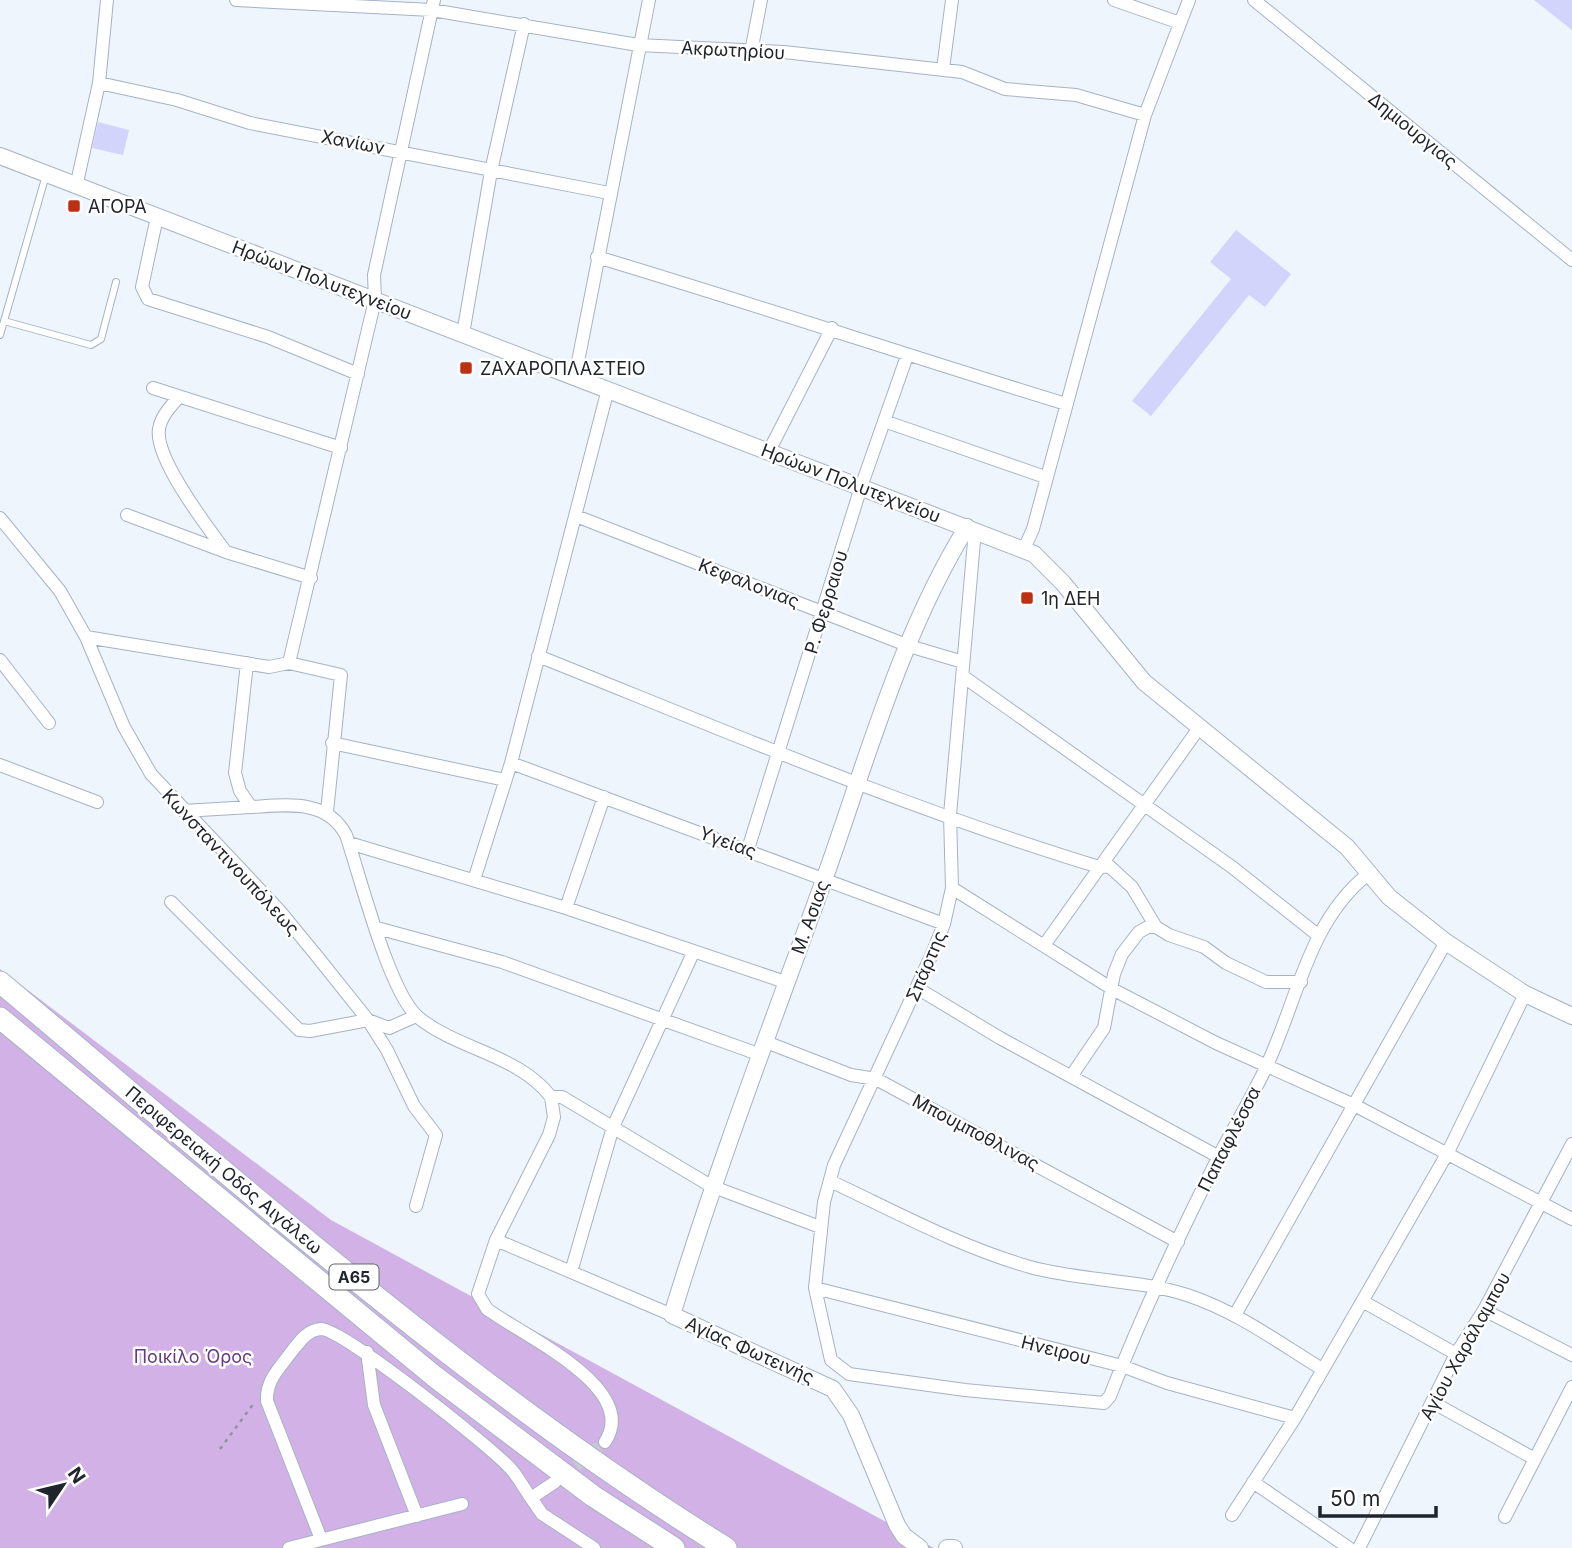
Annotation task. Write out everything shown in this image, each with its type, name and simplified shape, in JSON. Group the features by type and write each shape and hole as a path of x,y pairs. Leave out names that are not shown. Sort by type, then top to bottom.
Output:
{"highway":[{"name":"Περιφερειακή Οδός Αιγάλεω","path":"0,982 290,1227 461,1363 608,1473 726,1548"},
{"name":"Περιφερειακή Οδός Αιγάλεω","path":"0,1018 434,1376 552,1466 674,1548"}],"street":[{"path":"76,187 99,83 107,0"},
{"name":"Ακρωτηρίου","path":"236,0 433,5 638,45 751,51 943,69 962,72 1013,91 1076,95 1145,115"},
{"path":"575,377 638,45 649,0"},
{"path":"751,51 761,0"},
{"path":"943,69 952,0"},
{"path":"1114,0 1180,23"},
{"path":"1024,549 1033,529 1145,115 1189,0"},
{"name":"Δημιουργιας","path":"1254,0 1572,260"},
{"path":"289,663 375,300 374,275 433,5"},
{"path":"463,334 491,171 524,23"},
{"name":"Χανίων","path":"99,83 177,100 250,122 609,193"},
{"name":"Ηρώων Πολυτεχνείου","path":"0,156 46,176 1024,549 1043,561 1144,682 1347,847 1367,875 1389,897 1447,942 1525,994 1572,1016"},
{"path":"157,217 142,285 148,299 268,337 358,374"},
{"path":"597,257 832,328 907,356 1066,404"},
{"path":"769,451 832,328"},
{"name":"Ρ. Φερραιου","path":"748,849 862,487 907,356"},
{"path":"153,388 341,448"},
{"path":"474,880 511,762 608,390"},
{"path":"179,397 164,415 158,429 160,446 204,522 226,552"},
{"path":"884,421 1045,477"},
{"path":"127,515 226,552 311,578"},
{"name":"Κεφαλονιας","path":"576,516 909,646 963,662"},
{"name":"Κωνσταντινουπόλεως","path":"0,518 60,591 86,637 139,758 183,811 279,910 368,1020 387,1050 414,1106 436,1135 416,1206"},
{"name":"Μ. Ασιας","path":"672,1315 711,1186 909,646 936,580 971,529"},
{"name":"Σπάρτης","path":"971,529 964,677 950,815 952,888 944,924 917,988 876,1079 842,1145 830,1181 820,1227 815,1288 831,1360 849,1374 1095,1404"},
{"path":"86,637 269,667 289,663 341,676 327,812"},
{"path":"538,656 724,732 779,750 1019,842 1099,867 1109,866 1132,887 1156,927 1204,947 1247,975 1266,982 1301,982"},
{"path":"0,660 49,723"},
{"path":"247,663 235,773 240,790 251,807"},
{"path":"964,677 1232,867 1318,936"},
{"path":"1045,944 1199,728"},
{"path":"332,743 505,780"},
{"name":"Υγείας","path":"511,762 944,924"},
{"path":"0,765 97,802"},
{"path":"566,908 604,797"},
{"path":"183,811 302,807 327,812 335,817 349,843 396,983 416,1016 433,1028 525,1073 551,1097 554,1117 549,1135 496,1240 478,1294 482,1304 600,1388 613,1409 614,1423 605,1442"},
{"path":"349,843 566,908 692,953 785,982"},
{"name":"Παπαφλέσσα","path":"1095,1404 1104,1403 1110,1396 1156,1288 1267,1065 1318,936 1335,907 1367,875"},
{"path":"952,888 966,899 1045,944 1114,990 1216,1043 1356,1106 1572,1219"},
{"path":"171,902 291,1025 310,1031 368,1020 389,1028 416,1016"},
{"path":"1072,1075 1104,1028 1114,990 1114,974 1122,954 1139,932 1156,927"},
{"name":"Μπουμποθλινας","path":"377,928 502,962 660,1020 866,1080 876,1079 1178,1242"},
{"path":"1234,1315 1356,1106 1447,942"},
{"path":"571,1272 613,1127 692,953"},
{"path":"917,988 1000,1038 1219,1157"},
{"path":"1233,1515 1364,1302 1447,1154 1525,994"},
{"path":"551,1097 562,1097 711,1186 820,1227"},
{"name":"Αγίου Χαράλαμπου","path":"1359,1548 1456,1354 1484,1310 1572,1144"},
{"path":"830,1181 961,1244 986,1253 1033,1268 1156,1288 1188,1296 1234,1315 1322,1369"},
{"name":"Αγίας Φωτεινής","path":"496,1240 672,1315 833,1389 851,1415 897,1525 904,1536 920,1548"},
{"name":"Ηνειρου","path":"815,1288 1122,1366 1167,1383 1295,1418"},
{"path":"1364,1302 1456,1354"},
{"path":"1484,1310 1572,1355"},
{"path":"321,1539 267,1401 266,1390 303,1338 312,1331 323,1329 367,1352 510,1468 542,1514 594,1548"},
{"path":"367,1352 374,1405 417,1516"},
{"path":"1505,1517 1533,1458 1572,1387"},
{"path":"1432,1402 1533,1458"},
{"path":"531,1499 555,1482"},
{"path":"1253,1482 1349,1548"},
{"path":"289,1548 462,1504"},
{"path":"947,1548 954,1548"}],"lane":[{"path":"0,335 46,176"},
{"path":"4,321 91,345 101,338 116,282"}],"path":[{"path":"220,1449 266,1390"}],"green space":[{"name":"Ποικίλο Όρος","path":"0,969 331,1220 934,1548 0,1548"}],"building":[{"path":"1534,0 1572,0 1572,30"},
{"path":"98,122 129,130 123,155 92,148"},
{"path":"1236,230 1291,274 1265,307 1249,295 1151,416 1132,401 1231,279 1210,262"}],"tunnel":[{"path":"562,1477 605,1442"}],"place":[{"name":"ΑΓΟΡΑ","path":"74,206"},
{"name":"ΖΑΧΑΡΟΠΛΑΣΤΕΙΟ","path":"466,368"},
{"name":"1η ΔΕΗ","path":"1027,598"}]}
